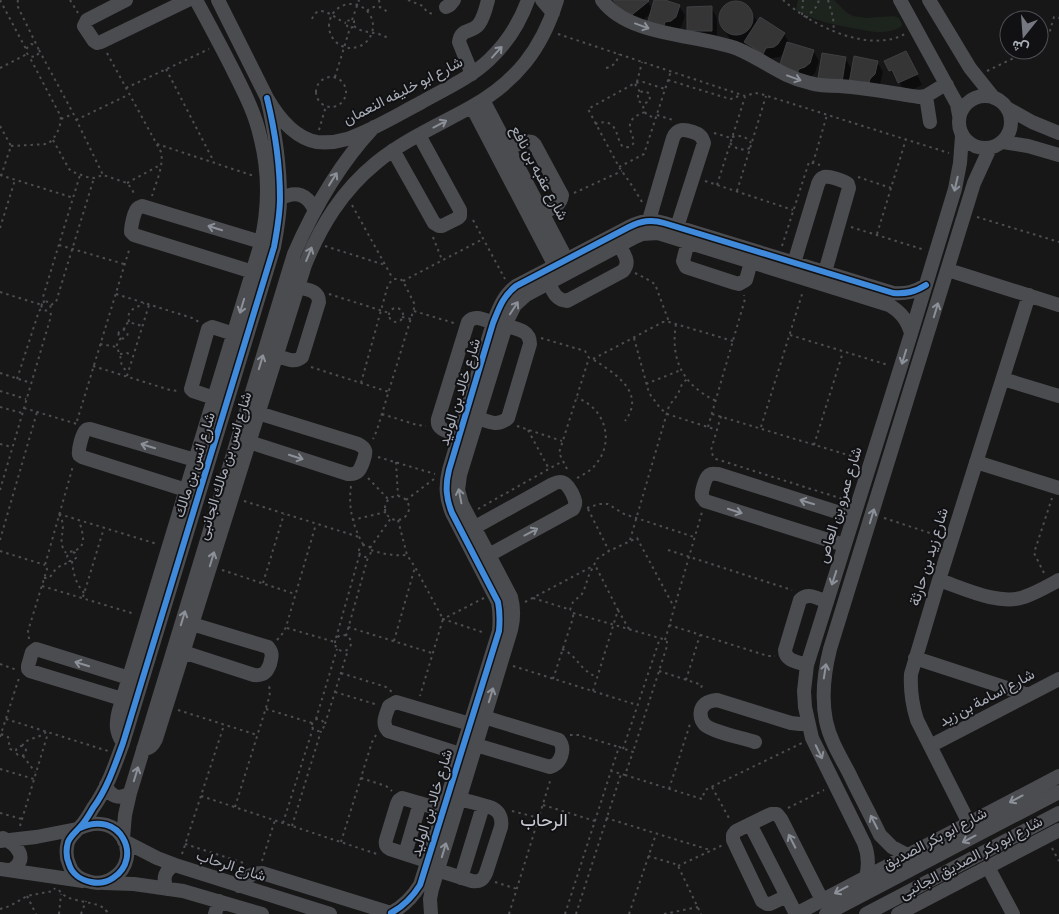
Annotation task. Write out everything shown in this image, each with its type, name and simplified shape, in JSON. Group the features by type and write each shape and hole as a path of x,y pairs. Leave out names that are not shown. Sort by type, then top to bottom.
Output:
{"street":[{"path":"126,0 85,22 84,26 97,44 188,0"},
{"name":"شارع انس بن مالك الجانبى","path":"121,749 116,729 122,699 253,272 266,212 267,177 255,117 220,44 196,0"},
{"path":"218,0 276,113 300,135 315,141"},
{"path":"472,74 459,42 460,37 462,33 472,30 480,24 488,0"},
{"path":"542,0 555,6"},
{"path":"602,0 622,18 650,29 736,48 799,80 826,86 840,86 919,97 926,96 944,85 947,86"},
{"path":"900,0 957,104 959,115"},
{"path":"929,0 976,77 994,98"},
{"name":"شارع ابو خليفه النعمان","path":"315,141 330,142 346,139 374,128 472,74 489,60 504,43 517,24 524,1"},
{"name":"شارع انس بن مالك الجانبى","path":"143,749 147,749 154,743 167,706 304,265 314,242 329,215 345,193 366,172 393,150 494,93 516,74 533,52 546,30 555,6"},
{"path":"926,96 930,122"},
{"path":"986,96 1002,102 1007,108 1011,117 1011,126 1003,142 997,146 982,148 974,146 962,136 958,122 959,115 969,101 977,97 986,96"},
{"name":"شارع انس بن مالك","path":"79,828 94,807 106,785 121,749 274,247 280,199 275,138 267,98"},
{"name":"شارع عقبه بن نافع","path":"477,104 508,149 542,213 561,263"},
{"name":"شارع عقبه بن نافع","path":"477,104 561,263"},
{"path":"1007,108 1032,122 1059,133"},
{"path":"124,840 125,815 130,793 294,254 303,233 332,181 347,158 374,128"},
{"path":"677,227 704,143 700,134 684,129 679,130 673,138 646,221 656,221 677,227 893,293 910,293 926,285"},
{"path":"393,150 434,223 442,226 458,218 460,210 419,135"},
{"name":"شارع عمرو بن العاص","path":"866,877 868,860 864,843 812,738 805,707 804,691 807,665 955,189 960,163 962,136"},
{"path":"508,149 524,141 532,142 562,195 558,205 542,213"},
{"path":"1003,142 1028,146 1059,155"},
{"path":"907,855 892,848 880,834 831,739 823,703 823,685 826,666 974,183 990,148"},
{"path":"794,263 818,184 823,177 827,176 845,182 849,188 824,272"},
{"path":"280,199 286,195 301,195 307,198 315,211"},
{"path":"253,272 134,235 130,229 136,210 144,208 261,242"},
{"name":"شارع خالد بن الوليد","path":"431,914 432,865 443,810 476,745 512,624 514,608 511,597 488,555 468,525 452,513 446,492 447,481 460,435 482,385 500,324 499,307 510,290 629,227 646,221"},
{"name":"شارع خالد بن الوليد","path":"500,324 520,300 642,234 650,233 665,235 889,305 904,316 911,333"},
{"path":"688,242 683,261 686,268 739,284 746,280 751,262"},
{"path":"549,283 556,297 567,301 623,271 627,263 620,246"},
{"path":"948,270 1059,305"},
{"path":"276,355 292,360 302,356 319,298 314,292 298,287"},
{"name":"شارع زيد بن حارثة","path":"969,823 917,720 910,690 911,674 1029,295"},
{"path":"460,435 443,430 437,423 466,327 470,320 474,318 522,331 530,338 530,344 508,418 500,424 478,418"},
{"path":"214,398 190,389 208,330 212,327 234,334"},
{"path":"1003,379 1059,396"},
{"name":"شارع خالد بن الوليد","path":"392,914 408,902 432,865 459,799 460,754 500,621 498,602 459,497 458,482 478,418 482,385"},
{"path":"249,442 348,474 357,472 365,451 358,444 258,412"},
{"path":"81,426 84,432 78,451 82,457 186,490"},
{"path":"81,426 195,460"},
{"path":"878,437 886,442 895,442"},
{"path":"871,461 876,457 885,460 888,464"},
{"path":"976,462 1057,487"},
{"path":"844,545 705,500 702,494 706,478 709,475 718,474 856,510"},
{"path":"468,525 558,482 568,485 576,500 573,509 488,555"},
{"path":"939,580 1006,600 1016,600 1025,597 1055,582"},
{"path":"807,665 789,660 785,654 800,600 810,596 826,602"},
{"path":"184,652 254,675 265,674 272,656 268,648 192,624"},
{"path":"122,699 28,669 32,652 36,649 128,678"},
{"path":"915,658 1028,695"},
{"name":"شارع اسامة بن زيد","path":"930,746 1059,679"},
{"path":"754,742 710,728 703,723 700,715 702,707 708,701 717,700 791,723 808,723"},
{"path":"460,754 388,731 384,723 392,705 417,708 470,724"},
{"path":"476,745 550,767 555,766 558,762 563,748 559,740 554,738 484,717"},
{"name":"شارع ابو بكر الصديق الجانبى","path":"796,914 1059,776"},
{"path":"106,785 111,794 116,796 126,796 130,793"},
{"name":"شارع ابو بكر الصديق","path":"826,914 1059,792"},
{"path":"443,810 402,798 398,800 385,844 390,849 461,878 478,882 484,879 502,820 494,810 459,799"},
{"path":"405,854 420,803"},
{"path":"461,878 483,806"},
{"path":"866,914 1059,813"},
{"path":"787,896 770,904 762,901 734,836 750,824 771,814 777,814 781,819 822,900"},
{"path":"6,839 79,828 96,822 112,826 124,840 127,856 121,871 116,876 101,883"},
{"path":"750,824 796,914"},
{"path":"79,828 68,842 67,858 73,872 86,881"},
{"name":"شارع ابو بكر الصديق الجانبى","path":"898,914 1059,830"},
{"path":"5,870 14,868 19,862 20,854 17,847 6,839"},
{"name":"شارع الرحاب","path":"124,840 149,854 176,865 330,914"},
{"path":"167,889 164,883 166,872 169,868 176,865"},
{"path":"988,867 1013,914"},
{"path":"5,870 94,883 134,884 183,891 217,907 262,914"},
{"path":"239,886 248,876 259,871 262,874 392,914"}],"path":[{"path":"0,0 61,119 51,143 11,146"},
{"path":"18,0 17,5 36,45 103,175"},
{"path":"358,0 352,20 354,26 357,29 383,35 389,39"},
{"path":"379,0 380,7"},
{"path":"408,0 423,6 427,12 434,15 440,13 450,3"},
{"path":"783,0 806,18 834,32 860,39 893,40 907,33"},
{"path":"802,15 803,0"},
{"path":"806,18 817,6 819,0"},
{"path":"828,0 833,17 834,32"},
{"path":"348,4 357,5 366,11 372,21 372,32 361,45 350,48 335,41 330,32 329,21 332,14 338,8 348,4"},
{"path":"366,11 375,6 385,9 388,14"},
{"path":"312,19 313,16 321,11 332,14 350,28"},
{"path":"1049,34 1054,17 1059,18"},
{"path":"346,23 352,20"},
{"path":"335,77 350,28 354,26"},
{"path":"546,30 745,96 755,93 766,96 947,152 960,163"},
{"path":"101,42 161,152 162,164 144,208"},
{"path":"28,53 29,46 31,44 36,45"},
{"path":"126,88 220,44"},
{"path":"28,53 35,56 39,53 39,50"},
{"path":"0,68 28,53"},
{"path":"606,68 614,65 619,54"},
{"path":"976,77 1010,60"},
{"path":"642,62 636,82 640,92 638,100 647,115 656,118"},
{"path":"166,69 214,162"},
{"path":"619,167 644,154 671,71"},
{"path":"335,77 345,87 345,96 340,104 331,107 326,106 316,96 316,87 322,80 335,77"},
{"path":"668,80 730,99 736,98 739,94"},
{"path":"646,221 644,208 639,196 619,167 588,109 636,82 643,82 665,89"},
{"path":"640,92 647,92 650,96 650,100 642,104"},
{"path":"76,120 129,94"},
{"path":"717,185 745,96"},
{"path":"737,191 766,96"},
{"path":"315,141 326,106"},
{"path":"595,124 605,122 610,124 616,131 620,145 624,148 628,147 634,140 630,130 630,123 636,115 645,112"},
{"path":"61,119 73,114"},
{"path":"813,163 827,114"},
{"path":"0,126 11,146 0,176 74,198"},
{"path":"732,137 745,137 751,143"},
{"path":"876,235 906,139"},
{"path":"53,140 73,172 94,178 103,175 126,183 144,208"},
{"path":"730,143 737,149 750,148"},
{"path":"156,144 267,177"},
{"path":"2,158 6,160"},
{"path":"126,183 162,164"},
{"path":"562,199 622,171"},
{"path":"50,309 44,311 43,297 80,175"},
{"path":"0,490 51,316 50,309 56,302 94,178"},
{"path":"693,178 794,210"},
{"path":"0,228 15,180"},
{"path":"345,193 393,280"},
{"path":"965,214 1059,242"},
{"path":"434,223 433,240 442,260"},
{"path":"839,224 935,253"},
{"path":"24,408 81,426 93,366 134,235"},
{"path":"360,383 388,285 393,280 400,279 403,281 483,239"},
{"path":"314,242 385,266"},
{"path":"59,245 125,264"},
{"path":"623,271 640,275 655,284 669,322"},
{"path":"761,428 807,279"},
{"path":"403,281 415,305 414,311 390,392 374,437 365,451 440,475 406,500"},
{"path":"708,427 745,300 744,292 739,284"},
{"path":"0,292 43,305"},
{"path":"314,292 325,293 389,313"},
{"path":"116,294 192,318 208,330"},
{"path":"17,379 39,311 47,302 51,306"},
{"path":"129,322 130,311 144,303"},
{"path":"127,377 149,305"},
{"path":"389,313 392,309 397,309 401,312 402,317"},
{"path":"414,311 466,327"},
{"path":"389,313 390,318 394,322 399,321 402,317"},
{"path":"402,317 411,319"},
{"path":"129,322 142,326"},
{"path":"116,347 121,338 127,337 127,332 124,330 125,324 129,322"},
{"path":"593,359 662,322 669,322 733,341"},
{"path":"676,324 674,347 676,359 681,370 686,379 700,392 716,401"},
{"path":"121,338 118,334 124,330"},
{"path":"527,334 585,351 590,358 615,374 630,390 632,398 630,415 625,422"},
{"path":"790,335 900,369"},
{"path":"634,337 649,393 660,408 667,414 717,430"},
{"path":"100,344 116,347 120,354 120,363 128,372"},
{"path":"814,445 843,351"},
{"path":"120,354 127,353 133,355"},
{"path":"570,474 559,453 590,358"},
{"path":"292,360 390,392"},
{"path":"93,366 170,390 184,391 190,389"},
{"path":"646,384 681,370"},
{"path":"0,374 31,383"},
{"path":"629,542 669,406 686,379"},
{"path":"0,391 26,400"},
{"path":"573,480 595,466 602,455 606,437 604,424 598,413 590,404 576,398"},
{"path":"0,407 22,414"},
{"path":"0,540 37,412"},
{"path":"382,414 425,427 437,423"},
{"path":"712,414 871,461"},
{"path":"721,416 711,450 716,459 856,510"},
{"path":"505,422 562,441"},
{"path":"528,430 549,470"},
{"path":"0,444 12,447"},
{"path":"28,631 47,569 45,565 72,467 79,455"},
{"path":"468,525 564,461"},
{"path":"396,462 398,496"},
{"path":"389,500 357,472 350,490 350,505 352,520 358,537 364,546 368,546 371,549 388,555 407,555"},
{"path":"1055,582 1034,553 1057,487"},
{"path":"398,496 406,500 409,505 407,515 398,520 390,518 385,508 389,500 398,496"},
{"path":"232,497 358,537"},
{"path":"625,775 667,646 665,640 705,500"},
{"path":"609,551 587,508 599,504 608,504 624,514 694,537"},
{"path":"352,520 386,512"},
{"path":"59,514 168,547"},
{"path":"59,514 64,529 61,544 67,554 66,557 71,561 78,586 84,594"},
{"path":"263,584 284,514"},
{"path":"872,514 952,540"},
{"path":"346,636 368,557 390,518"},
{"path":"67,554 80,547 83,540 79,520"},
{"path":"398,520 407,555 443,619 497,636"},
{"path":"268,648 280,638 286,627 316,524"},
{"path":"83,598 104,528"},
{"path":"570,610 573,602 584,590 597,559 609,551 637,538 674,607"},
{"path":"334,642 360,549 364,546"},
{"path":"668,550 789,589 796,592 802,598"},
{"path":"0,551 45,565"},
{"path":"44,578 49,578 56,569 76,558 73,552"},
{"path":"360,553 361,556 368,557"},
{"path":"514,608 595,565"},
{"path":"595,565 629,629"},
{"path":"210,567 295,594"},
{"path":"394,641 415,567"},
{"path":"42,586 147,618"},
{"path":"417,708 443,619 494,593"},
{"path":"533,598 570,610 573,613 665,640"},
{"path":"593,691 618,610"},
{"path":"553,679 573,613"},
{"path":"669,625 768,656 785,654"},
{"path":"286,627 334,642 337,649 316,719 312,723"},
{"path":"348,627 433,653"},
{"path":"292,826 321,730 324,728 351,642 346,636 342,635 336,638"},
{"path":"686,680 700,635"},
{"path":"623,748 660,638"},
{"path":"337,649 340,651 348,650"},
{"path":"562,649 572,656 588,673 598,677"},
{"path":"501,663 637,705"},
{"path":"0,664 21,671 0,735 8,737 10,749 16,752 18,756 23,756 36,773"},
{"path":"659,672 702,685 699,695"},
{"path":"335,692 392,705 393,693 386,687 341,673"},
{"path":"235,807 270,692 265,674"},
{"path":"167,706 258,735"},
{"path":"266,709 312,723"},
{"path":"6,719 47,732 121,749"},
{"path":"316,719 321,719 325,724"},
{"path":"283,823 313,728 312,723"},
{"path":"669,788 690,723"},
{"path":"176,865 185,844 224,724"},
{"path":"313,728 318,731 321,730"},
{"path":"341,842 375,736 388,731"},
{"path":"16,752 18,747 28,740 47,732"},
{"path":"6,839 22,819 47,732"},
{"path":"554,738 566,735 579,735 633,752"},
{"path":"611,770 702,799 705,790 812,738"},
{"path":"22,746 26,750 23,756"},
{"path":"566,914 619,747"},
{"path":"509,914 551,776 550,767"},
{"path":"0,769 34,779"},
{"path":"576,914 620,774"},
{"path":"361,778 386,786 398,800"},
{"path":"777,814 835,784"},
{"path":"648,856 678,866 734,836 712,787"},
{"path":"201,796 378,854"},
{"path":"542,805 595,821"},
{"path":"499,815 510,811 538,818"},
{"path":"0,813 22,819"},
{"path":"606,818 710,850"},
{"path":"185,844 259,871 275,820"},
{"path":"629,914 656,834"},
{"path":"1046,837 1059,861"},
{"path":"678,866 701,914"},
{"path":"484,879 517,889"},
{"path":"0,909 10,906 27,896 53,890 57,885 61,893 70,899 86,901 104,908 109,914"},
{"path":"59,914 61,893"},
{"path":"27,896 36,914"},
{"path":"81,914 86,901"},
{"path":"664,914 698,907"}],"shaded area":[{"path":"798,0 834,0 853,16 866,18 894,16 899,18 902,24 901,27 895,30 883,32 837,25 796,10"}],"building":[{"path":"613,0 648,0 649,1 628,18"},
{"path":"654,0 665,0 680,5 676,17 671,21 665,22 663,29 647,24"},
{"path":"736,1 743,2 748,6 752,11 752,25 748,30 743,34 736,35 729,34 724,30 720,25 719,18 720,11 724,6 729,2"},
{"path":"712,6 712,31 687,31 687,7"},
{"path":"760,17 785,33 778,44 774,47 766,48 763,54 744,42"},
{"path":"787,42 814,50 810,63 799,69 796,76 778,70"},
{"path":"906,51 918,74 898,83 892,70 889,71 884,61"},
{"path":"822,53 846,57 842,82 818,78"},
{"path":"854,56 878,61 875,74 870,79 868,86 849,83"}],"cycle path":[{"path":"80,828 94,824 106,825 116,830 123,838 127,848 127,859 122,869 106,882 87,881 77,876 70,868 67,845 71,837 85,821 102,793 123,743 274,247 280,185 276,148 267,98"},
{"path":"391,913 407,901 420,885 499,631 500,616 498,602 452,513 447,497 447,481 493,323 508,294 516,286 629,227 650,221 664,223 893,293 910,292 926,285"}],"district":[{"name":"الرحاب","path":"544,821"}]}
